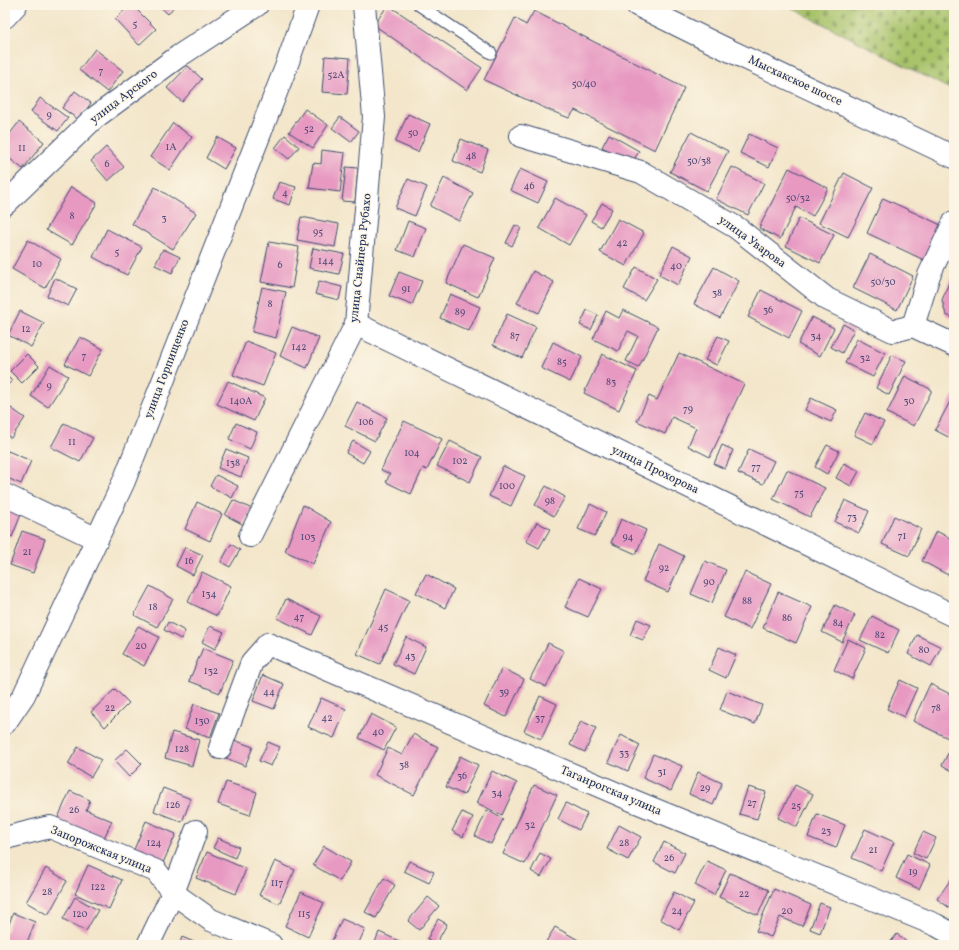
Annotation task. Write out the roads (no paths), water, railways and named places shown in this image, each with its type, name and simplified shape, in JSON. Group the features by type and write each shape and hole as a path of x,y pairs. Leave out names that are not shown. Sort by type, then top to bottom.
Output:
{"street":[{"path":"5,17 16,5"},
{"name":"улица Арского","path":"5,204 93,119 179,56 257,5"},
{"name":"улица Горпищенко","path":"5,723 24,695 124,480 286,67 308,5"},
{"name":"улица Снайпера Рубахо","path":"250,536 356,324 374,117 364,5"},
{"name":"Мысхакское шоссе","path":"637,5 954,157"},
{"name":"улица Уварова","path":"521,136 641,172 737,228 827,299 893,331 913,326"},
{"path":"954,222 928,275 913,326 954,345"},
{"name":"улица Прохорова","path":"356,324 954,616"},
{"path":"5,495 97,539"},
{"name":"Таганрогская улица","path":"220,748 252,662 268,644 627,798 928,922 954,935"},
{"name":"Запорожская улица","path":"5,838 50,826 156,871 173,893 211,920 271,945"},
{"path":"148,945 173,893 196,831"}],"lane":[{"path":"420,5 491,53"}]}
